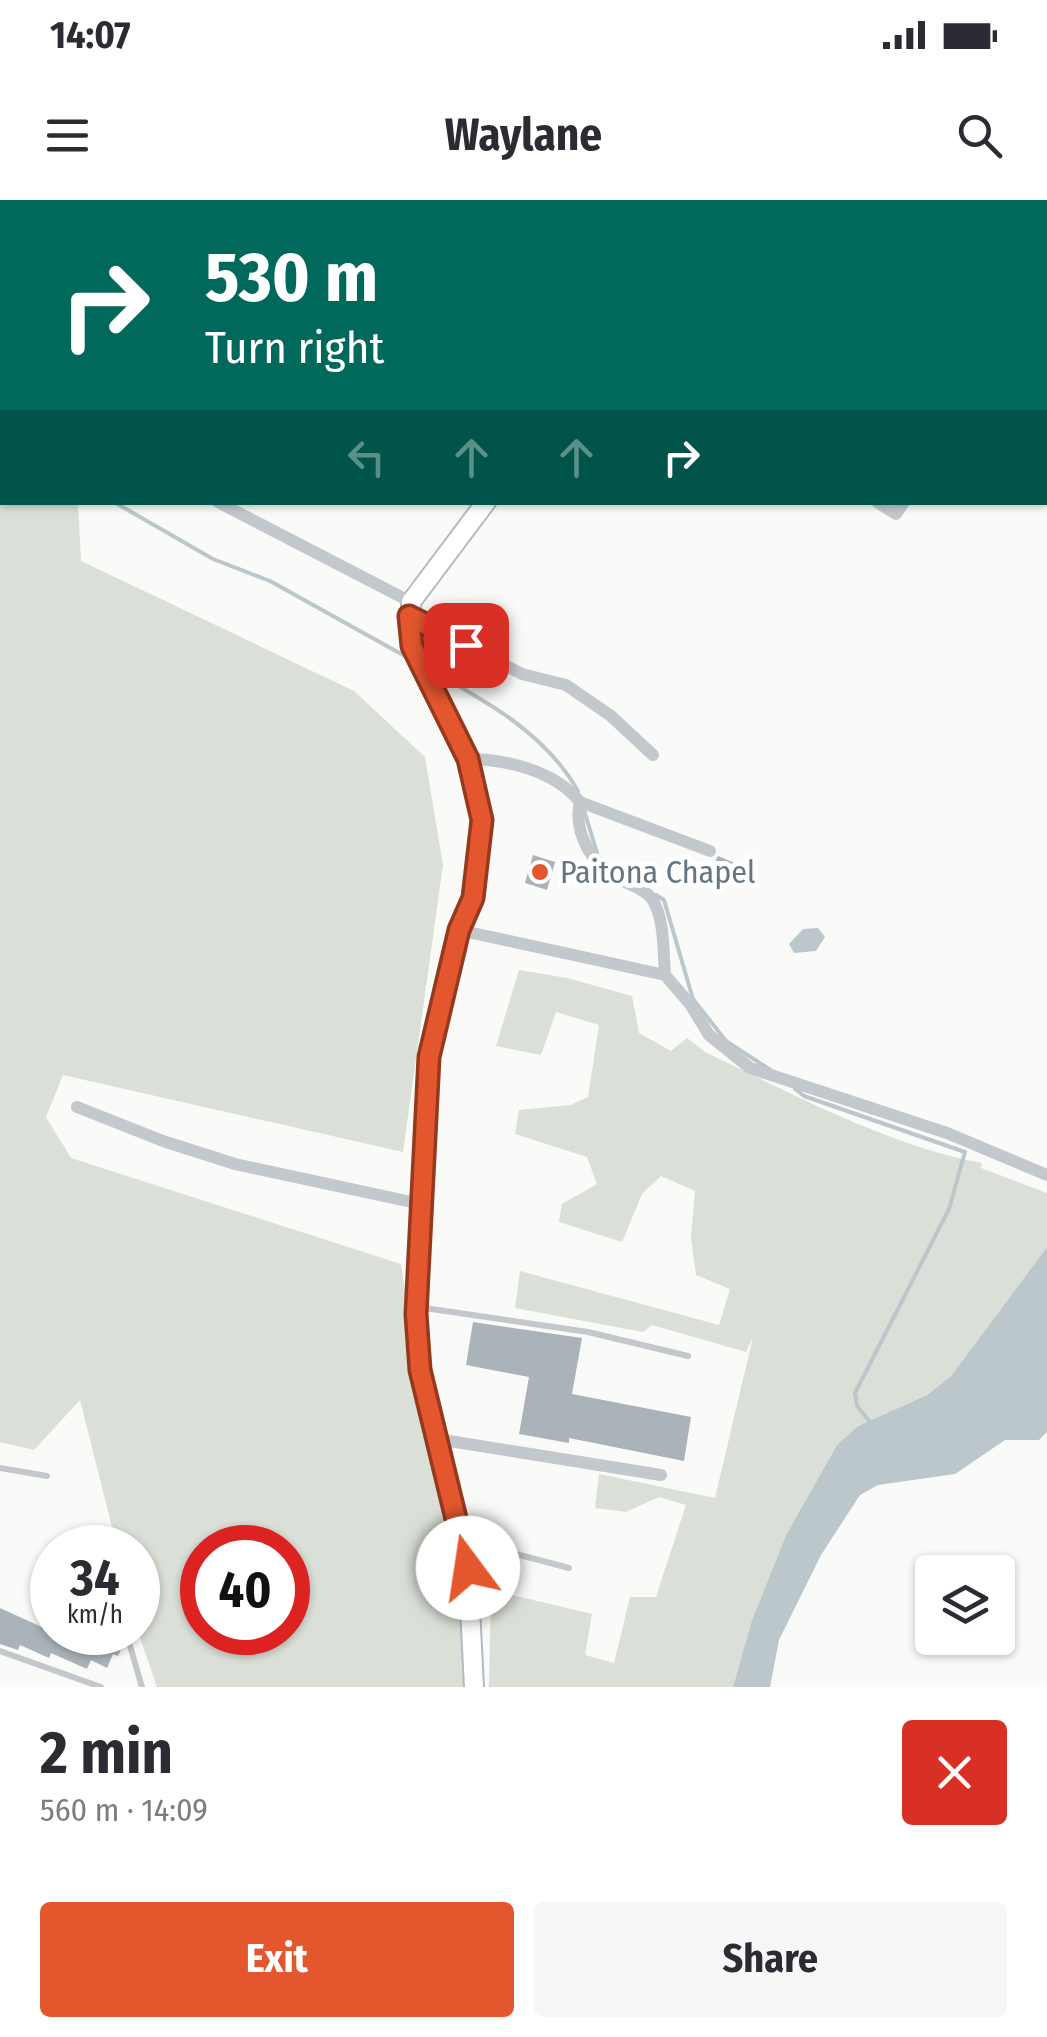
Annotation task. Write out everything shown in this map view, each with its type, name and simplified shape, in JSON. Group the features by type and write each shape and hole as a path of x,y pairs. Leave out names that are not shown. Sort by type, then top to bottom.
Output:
{"street":[{"path":"223,505 522,674 566,685 611,716 653,755"},
{"path":"474,1687 468,1568 420,1370 416,1307 429,1057 459,930 473,898 482,820 468,759 412,646 410,609 484,505"},
{"path":"882,505 896,514 902,505"},
{"path":"468,759 497,759 566,784 580,802 710,851"},
{"path":"580,802 577,817 596,863 650,894 660,914 666,975 709,1034 750,1068 947,1133 1047,1174"},
{"path":"459,930 666,975"},
{"path":"77,1107 163,1142 234,1164 422,1204"},
{"path":"436,1439 661,1475"}],"lane":[{"path":"416,1307 588,1332 688,1356"},
{"path":"0,1468 47,1476"},
{"path":"461,1540 569,1568"},
{"path":"0,1652 101,1687"},
{"path":"133,1655 142,1687"}],"shaded area":[{"path":"0,505 78,505 81,561 354,691 425,757 443,865 403,1152 63,1075 46,1117 71,1158 401,1264 428,1444 458,1567 472,1675 469,1687 157,1687 146,1655 160,1655 160,1525 111,1525 80,1400 34,1450 0,1442"},
{"path":"818,928 825,937 816,951 794,953 789,944 803,929"},
{"path":"519,970 632,996 639,1033 671,1051 687,1038 705,1052 841,1116 912,1144 982,1163 981,1168 1047,1193 1047,1247 951,1376 927,1395 858,1426 837,1445 786,1535 752,1620 733,1687 489,1687 491,1590 592,1614 585,1655 614,1663 630,1597 656,1597 686,1505 659,1497 626,1512 595,1508 599,1474 715,1498 753,1337 746,1352 652,1325 643,1332 515,1308 520,1271 719,1325 730,1289 696,1275 691,1237 695,1191 661,1176 642,1194 622,1242 559,1222 562,1204 597,1184 587,1157 515,1134 519,1110 571,1105 588,1097 599,1025 556,1012 541,1055 496,1046"},
{"path":"1047,1247 1047,1432 1039,1440 1005,1440 955,1474 878,1485 860,1495 821,1555 779,1640 770,1687 733,1687 752,1620 786,1535 837,1445 858,1426 927,1395 951,1376"}],"building":[{"name":"Paitona Chapel","path":"533,855 555,862 547,890 525,883"},
{"path":"718,856 747,868 742,880 712,867"},
{"path":"473,1322 582,1338 572,1394 691,1417 684,1461 569,1438 569,1443 519,1434 529,1377 466,1365"},
{"path":"0,1608 30,1622 30,1649 0,1644"},
{"path":"56,1655 113,1655 107,1668 91,1660 87,1669"}],"waterway":[{"path":"119,505 213,559 270,581 412,660"},
{"path":"434,672 533,736 578,791"},
{"path":"584,810 597,853"},
{"path":"656,895 664,900 693,999 726,1041 772,1071"},
{"path":"795,1089 804,1096 965,1152 949,1209 855,1393 857,1406 870,1422"}],"place":[{"name":"Paitona Chapel","path":"540,872"}],"route":[{"path":"466,645 409,616 412,646 468,759 482,820 473,898 459,930 429,1057 416,1314 420,1370 468,1568"}]}
